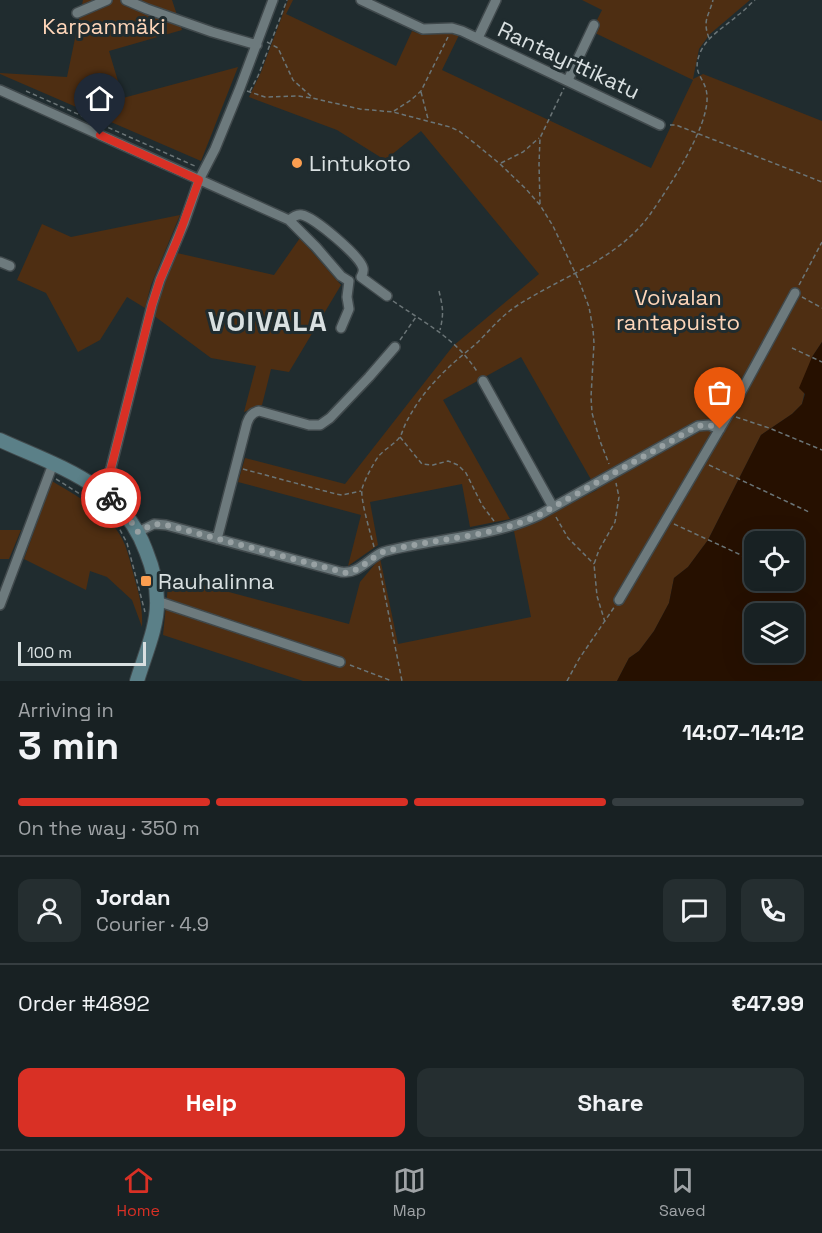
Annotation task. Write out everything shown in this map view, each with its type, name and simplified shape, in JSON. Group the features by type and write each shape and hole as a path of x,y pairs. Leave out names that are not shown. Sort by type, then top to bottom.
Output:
{"street":[{"path":"77,13 106,0"},
{"path":"126,0 212,32 258,42"},
{"path":"103,492 156,292 199,180 215,149 240,88 273,0"},
{"name":"Rantayrttikatu","path":"361,0 383,5 423,29 452,28 462,31 660,125"},
{"path":"478,39 496,0"},
{"path":"568,80 594,25"},
{"path":"0,90 289,220 341,276 349,281 361,277 362,266 334,236 303,215 289,220"},
{"path":"0,262 10,266"},
{"path":"361,277 387,296"},
{"path":"341,328 350,309 346,297 349,281"},
{"path":"619,600 729,414 795,293"},
{"path":"217,538 247,423 253,414 263,412 309,425 320,425 353,393 395,346"},
{"path":"483,381 553,507"},
{"path":"138,532 148,526 160,524 346,573 356,570 376,555 390,550 521,523 698,426 709,425 720,429"},
{"path":"0,440 51,470 88,481 103,492 128,517 138,532 150,561 157,601 153,630 137,681"},
{"path":"0,604 51,470"},
{"path":"157,601 340,662"}],"path":[{"path":"250,92 287,0"},
{"path":"709,39 705,28 713,0"},
{"path":"402,681 362,491 377,458 400,437 408,419 424,395 447,369 507,312 610,253 637,231 675,176 698,134 708,96 696,64 700,51 709,39 755,0"},
{"path":"393,112 421,91 452,28"},
{"path":"258,42 270,43 278,48 293,80 312,98"},
{"path":"540,205 540,138 568,80"},
{"path":"240,88 259,96 312,98 360,109 393,112 450,127 459,131 500,164 540,205 560,241 589,307 594,343 592,413 618,489 615,522 594,564"},
{"path":"21,89 204,170"},
{"path":"421,91 429,121"},
{"path":"660,125 676,125 822,182"},
{"path":"500,164 523,152 540,138"},
{"path":"822,242 795,293 822,308"},
{"path":"439,291 443,308 440,331"},
{"path":"387,296 440,331 465,353 483,381"},
{"path":"395,346 417,316"},
{"path":"792,348 822,362"},
{"path":"729,414 822,450"},
{"path":"400,437 422,464 433,465 448,461 462,468 482,505 500,529"},
{"path":"701,461 809,512"},
{"path":"236,467 336,494 362,491"},
{"path":"51,470 99,506 118,526 127,543 145,615"},
{"path":"553,507 563,531 594,564 597,596 605,622"},
{"path":"666,520 744,556"},
{"path":"567,681 619,600"},
{"path":"340,662 392,681"}],"green space":[{"name":"Karpanmäki","path":"83,0 172,0 182,30 109,51 123,98 238,67 201,161 0,74 67,77"},
{"name":"Voivalan rantapuisto","path":"288,0 293,0 286,14 396,66 412,31 423,35 446,33 459,35 442,70 651,168 693,80 595,33 600,24 596,22 602,10 582,0 750,0 710,34 699,49 693,79 703,74 822,121 822,342 812,357 802,404 792,414 761,435 708,540 688,567 674,578 669,603 654,631 639,651 629,658 617,681 303,681 163,635 169,576 349,624 360,582 380,558 398,644 531,617 514,531 597,490 521,357 443,400 510,519 470,527 462,484 370,502 378,545 348,566 361,515 238,482 245,458 345,484 453,346 539,274 421,131 385,160 337,130 249,97 261,72"},
{"path":"180,215 151,285 145,308 127,297 100,340 78,352 46,293 17,280 42,224 71,237"},
{"path":"300,238 341,285 289,372 271,369 262,405 244,412 256,366 211,358 153,315 159,292 177,253 274,275"},
{"path":"52,481 94,507 119,534 138,589 142,627 132,600 107,577 90,571 86,590 24,559"},
{"path":"0,530 21,530 9,559 0,559"}],"shaded area":[{"path":"822,342 822,681 617,681 629,658 639,651 654,631 669,603 674,578 688,567 708,540 761,435 792,414 802,404 805,394 799,388 812,357"}],"way so far":[{"path":"111,498 138,532 154,524 166,525 346,573 356,570 376,555 390,550 521,523 698,426 709,425 720,429"}],"place":[{"name":"Lintukoto","path":"297,163"},
{"name":"Rauhalinna","path":"146,581"}],"district":[{"name":"VOIVALA","path":"268,321"}],"route":[{"path":"100,135 199,180 152,305 103,492 111,498"}]}
